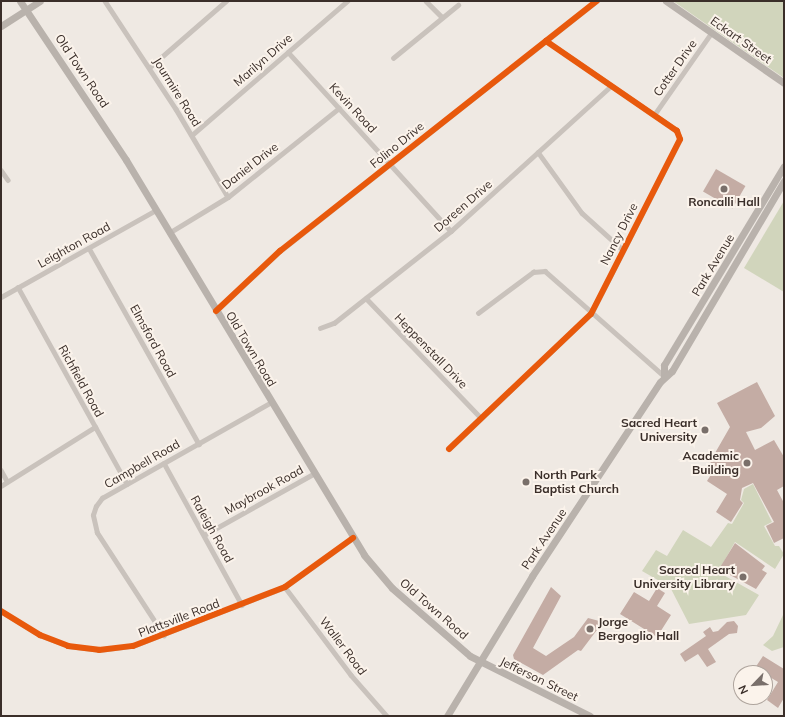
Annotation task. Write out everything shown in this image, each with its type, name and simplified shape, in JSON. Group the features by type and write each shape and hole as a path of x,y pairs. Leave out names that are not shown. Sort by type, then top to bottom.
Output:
{"main road":[{"name":"Old Town Road","path":"20,1 92,106 156,210 270,403 353,538 392,588 479,661"},
{"path":"1,26 40,1"},
{"name":"Eckart Street","path":"666,1 784,83"},
{"name":"Park Avenue","path":"664,376 664,365 732,256 784,166"},
{"name":"Park Avenue","path":"446,716 479,661 664,376 672,371 741,258 784,181"},
{"path":"732,256 741,258"},
{"name":"Jefferson Street","path":"479,661 590,716"}],"street":[{"name":"Jourmire Road","path":"105,1 150,67 228,197"},
{"path":"150,67 226,1"},
{"name":"Marilyn Drive","path":"192,135 347,1"},
{"path":"426,1 442,16"},
{"name":"Folino Drive","path":"216,311 280,251 597,1"},
{"path":"393,58 458,4"},
{"name":"Cotter Drive","path":"654,116 712,32"},
{"name":"Nancy Drive","path":"449,449 591,314 622,249 680,139 677,131 546,41"},
{"name":"Kevin Road","path":"288,52 451,230"},
{"name":"Doreen Drive","path":"320,328 334,323 451,230 611,86"},
{"name":"Daniel Drive","path":"169,233 228,197 339,108"},
{"path":"538,152 582,213 622,249"},
{"path":"1,170 8,180"},
{"name":"Leighton Road","path":"1,297 156,210"},
{"name":"Elmsford Road","path":"89,248 199,444"},
{"path":"478,313 537,270 548,274 591,314 664,376"},
{"name":"Richfield Road","path":"18,288 127,484"},
{"name":"Heppenstall Drive","path":"366,298 481,418"},
{"name":"Campbell Road","path":"164,636 94,527 93,515 98,502 270,403"},
{"path":"1,486 96,427"},
{"name":"Raleigh Road","path":"164,463 242,605"},
{"path":"1,470 7,481"},
{"name":"Maybrook Road","path":"204,535 313,474"},
{"name":"Plattsville Road","path":"1,612 49,640 77,648 123,649 164,636 285,587 353,538"},
{"name":"Waller Road","path":"285,587 351,675 387,716"}],"green space":[{"path":"673,1 784,1 784,78"},
{"path":"784,201 784,292 744,268"},
{"path":"753,484 772,522 764,526 775,546 779,546 784,554 775,569 735,542 718,572 759,595 746,615 689,624 670,587 642,571 656,550 667,556 683,530 711,547 728,523 732,524 744,503 741,500 744,489"},
{"path":"783,615 784,647 772,651 763,645 773,636"}],"building":[{"name":"Roncalli Hall","path":"716,169 745,186 732,209 703,192"},
{"name":"Academic Building","path":"757,382 775,416 761,428 746,432 755,450 774,440 784,457 784,486 777,490 784,503 784,538 774,543 766,526 774,522 753,483 742,488 740,500 743,503 731,522 716,512 727,494 707,481 712,473 709,472 711,460 730,427 717,403"},
{"path":"735,543 765,566 762,570 767,573 756,589 719,569"},
{"name":"Jorge Bergoglio Hall","path":"551,587 561,596 533,648 546,656 574,637 588,618 603,622 581,651 578,650 543,675 514,659 513,655"},
{"path":"657,588 665,593 657,606 671,615 657,637 620,614 634,592 649,601"},
{"path":"734,621 738,626 737,633 729,634 708,649 716,662 707,667 698,654 685,662 680,654 706,636 703,632 710,627 713,632 718,631 727,622"},
{"path":"763,656 784,669 784,698 778,708 773,704 773,690 778,682 773,679 773,665 757,665"}],"cycle path":[{"path":"216,311 280,251 597,1"},
{"path":"449,449 591,314 680,139 677,131 546,41"},
{"path":"1,611 40,635 68,646 99,650 133,646 285,587 353,538"}],"place":[{"name":"Roncalli Hall","path":"724,189"},
{"name":"Sacred Heart University","path":"705,430"},
{"name":"Academic Building","path":"747,463"},
{"name":"North Park Baptist Church","path":"526,482"},
{"name":"Sacred Heart University Library","path":"743,577"},
{"name":"Jorge Bergoglio Hall","path":"590,629"}]}
